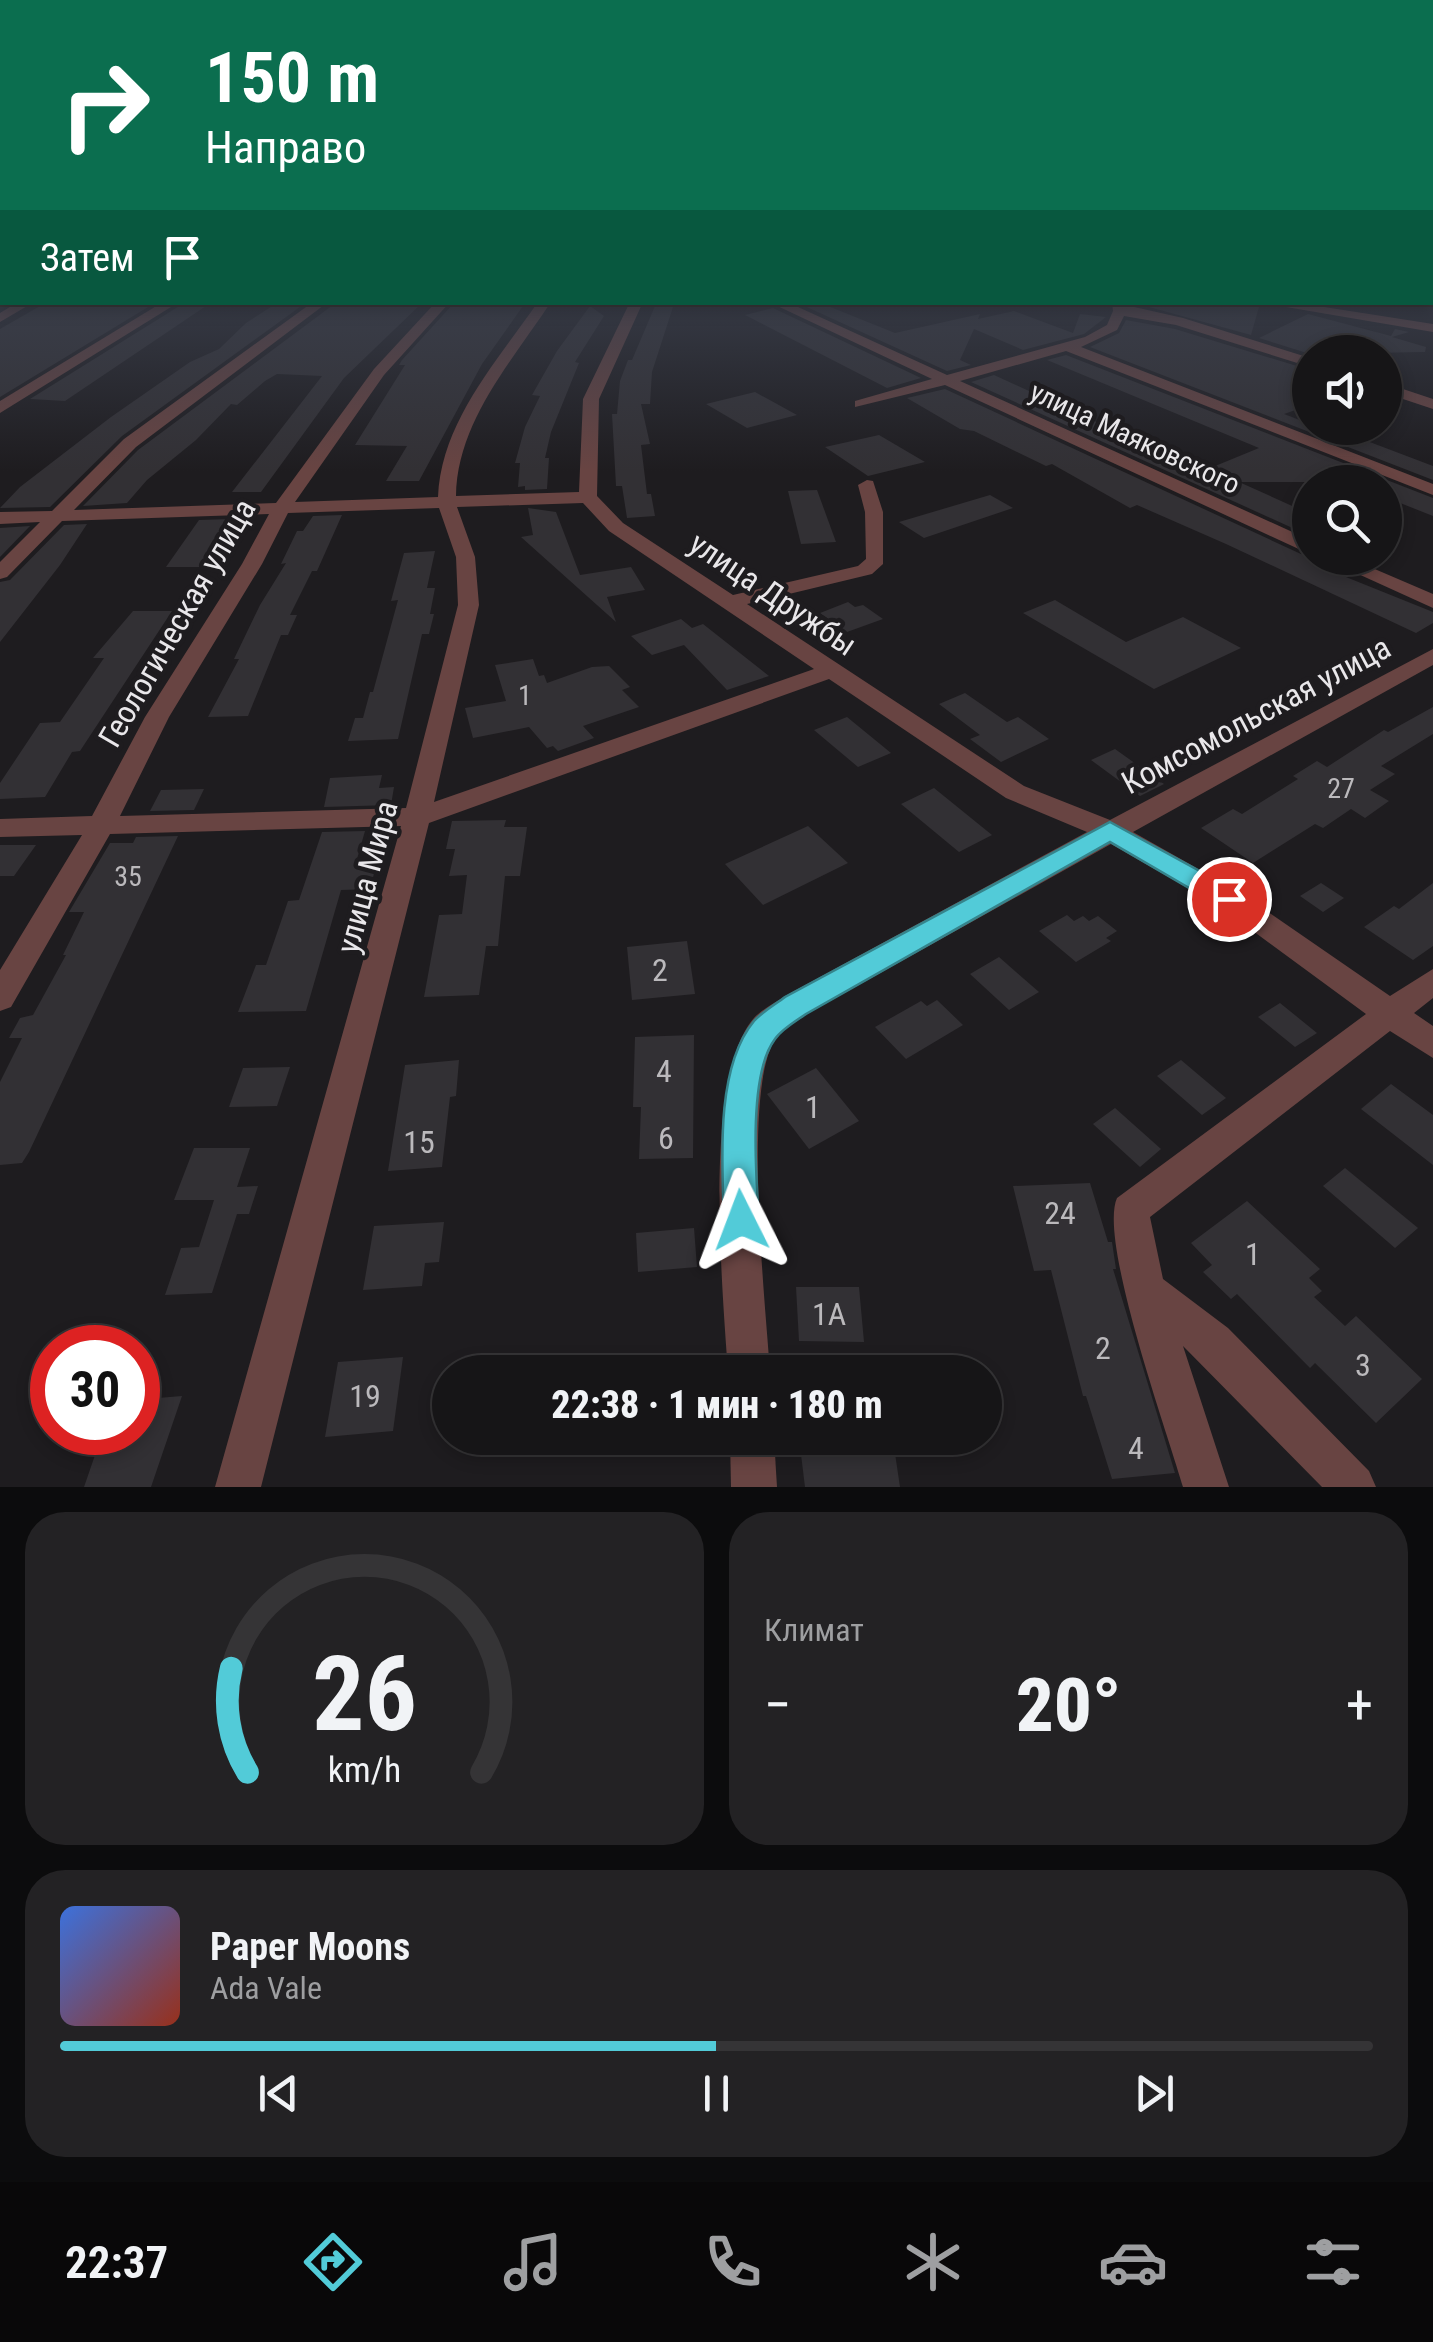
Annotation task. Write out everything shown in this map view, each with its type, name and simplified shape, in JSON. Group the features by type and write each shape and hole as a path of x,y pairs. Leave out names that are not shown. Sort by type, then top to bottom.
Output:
{"street":[{"path":"0,408 123,332"},
{"path":"0,573 130,444 281,332"},
{"name":"Геологическая улица","path":"0,998 100,826 157,717 252,564 282,507 379,372 416,332"},
{"name":"улица Мира","path":"238,1487 420,817 472,601 463,548 447,504 448,475 455,447 524,332"},
{"path":"0,518 588,497 590,398 622,332"},
{"name":"улица Маяковского","path":"841,332 1292,539"},
{"path":"861,404 1068,347 1102,332"},
{"path":"1214,332 1292,357"},
{"path":"1068,347 1433,490"},
{"path":"1402,394 1433,404"},
{"path":"727,602 865,570 876,560 872,533 876,504 867,485"},
{"name":"улица Дружбы","path":"588,497 616,527 1015,792 1110,831 1229,899 1433,1044"},
{"path":"1372,575 1433,602"},
{"name":"Комсомольская улица","path":"747,1355 738,1143 750,1058 765,1028 796,1006 1110,831 1433,656"},
{"path":"0,828 420,817 829,671"},
{"path":"1206,1487 1145,1290 1130,1210 1433,981"},
{"path":"1145,1290 1213,1343 1353,1487"},
{"path":"753,1455 754,1487"}],"building":[{"path":"0,332 106,332 0,397"},
{"path":"137,332 167,332 65,401 30,399"},
{"path":"236,332 265,332 122,436 50,507 0,508 20,487 111,417 190,362 219,349"},
{"path":"296,332 391,332 344,378 261,492 232,492 322,376 277,374 237,405 231,404 127,503 83,506 138,450"},
{"path":"427,332 504,332 482,364 419,481 386,481 407,446 355,445 405,365 399,365"},
{"path":"571,332 594,332 575,362 579,363 551,432 545,458 549,458 547,489 525,490 525,486 518,487 520,463 515,463 525,427 540,396 532,395"},
{"path":"644,332 665,332 652,372 650,404 641,404 650,444 641,445 647,494 651,494 655,516 627,518 622,486 616,486 612,414 617,414 620,381 628,360 632,360"},
{"path":"779,332 825,332 921,378 887,388"},
{"path":"862,332 972,332 960,360 971,365 947,371"},
{"path":"982,332 1086,332 1084,334 1023,350"},
{"path":"1119,332 1186,332 1292,365 1292,411 1284,414 1292,417 1292,425 1090,347"},
{"path":"1270,332 1387,335 1292,335 1292,348 1259,338"},
{"path":"1402,340 1426,347 1425,352 1402,352"},
{"path":"1066,355 1348,465 1292,465 1292,482 1239,482 1292,506 1292,528 971,382 994,375 1203,471 1259,448 1047,360"},
{"path":"945,389 1292,550 1292,575 1137,505 1130,508 1052,464 1046,466 974,431 960,429 907,398"},
{"path":"755,392 797,415 747,428 706,404"},
{"path":"879,435 925,462 868,476 825,447"},
{"path":"1343,445 1378,445 1433,466 1433,480"},
{"path":"1402,486 1433,498 1433,516 1402,504"},
{"path":"817,490 836,542 801,544 788,491"},
{"path":"990,495 1013,508 924,538 899,522"},
{"path":"528,508 556,512 580,575 631,567 645,590 607,597 616,622 521,537 533,535"},
{"path":"342,515 317,571 312,571 290,615 297,615 288,635 281,635 248,716 208,717 239,659 234,659 260,605 286,563 281,564 297,531 303,531 313,516"},
{"path":"231,519 199,567 166,567 199,520"},
{"path":"87,524 0,642 0,582 10,580 64,525"},
{"path":"30,526 0,557 0,528"},
{"path":"435,551 427,588 435,588 430,614 434,614 429,634 422,634 398,739 348,741 355,718 363,718 373,692 398,600 391,601 404,553"},
{"path":"1292,575 1341,575 1433,612 1433,623 1416,633"},
{"path":"1055,600 1126,642 1183,617 1241,648 1154,689 1023,613"},
{"path":"848,602 855,607 863,605 883,619 847,632 820,613"},
{"path":"133,611 172,611 80,751 72,752 45,797 0,799 0,783 40,723 60,722 104,658 93,658"},
{"path":"681,619 692,628 703,624 769,676 727,690 684,645 652,655 631,636"},
{"path":"533,659 539,676 544,675 547,683 592,667 609,666 630,687 622,690 639,707 583,726 594,738 558,751 553,746 547,748 529,727 473,738 465,708 506,701 495,665"},
{"path":"965,693 1007,722 1018,717 1049,739 1001,762 970,739 980,735 939,704"},
{"path":"1433,707 1433,734 1381,766 1395,774 1370,790 1389,801 1365,818 1351,809 1323,828 1315,824 1253,863 1201,828 1233,809 1242,814 1298,779 1293,776 1317,761 1327,767 1384,730 1388,732"},
{"path":"847,717 891,753 858,767 814,730"},
{"path":"1115,749 1164,784 1140,796 1091,760"},
{"path":"382,775 379,788 394,787 391,805 324,807 330,778"},
{"path":"934,788 992,835 959,852 901,804"},
{"path":"204,789 194,810 150,811 161,790"},
{"path":"506,820 504,827 527,827 520,876 505,876 498,946 486,946 479,995 424,997 439,915 462,914 467,875 449,876 455,849 446,849 452,821"},
{"path":"808,826 848,863 763,905 725,864"},
{"path":"365,831 357,859 378,858 370,889 341,890 306,1011 238,1012 256,965 266,965 288,901 299,900 322,832"},
{"path":"178,836 29,1152 22,1163 0,1165 0,1082 22,1038 9,1038 20,1018 33,1015 66,955 84,912 69,912 110,843 133,843 136,837"},
{"path":"0,845 36,845 14,876 0,876"},
{"path":"1321,883 1344,898 1323,912 1300,896"},
{"path":"1433,883 1433,946 1413,960 1364,927 1394,906 1399,909"},
{"path":"1067,915 1074,921 1083,916 1089,921 1098,916 1117,931 1106,938 1111,941 1076,962 1039,931"},
{"path":"687,941 695,994 632,1000 627,947"},
{"path":"999,957 1039,992 1009,1010 970,974"},
{"path":"937,1000 963,1025 906,1059 875,1027 921,1001 927,1006"},
{"path":"1280,1003 1317,1033 1295,1047 1258,1017"},
{"path":"694,1035 693,1158 639,1159 641,1107 633,1107 635,1037"},
{"path":"459,1060 456,1096 450,1097 442,1167 388,1171 405,1065"},
{"path":"1181,1060 1226,1098 1202,1115 1157,1076"},
{"path":"290,1067 277,1106 229,1107 243,1068"},
{"path":"816,1068 859,1121 809,1149 767,1094"},
{"path":"1391,1084 1433,1115 1433,1165 1361,1109"},
{"path":"1115,1108 1161,1149 1140,1167 1093,1124"},
{"path":"194,1148 250,1148 237,1187 258,1186 249,1214 237,1214 212,1293 165,1295 181,1248 199,1247 214,1200 174,1200"},
{"path":"1345,1168 1418,1228 1395,1248 1323,1186"},
{"path":"1090,1183 1108,1242 1112,1242 1113,1269 1175,1473 1112,1479 1083,1396 1051,1270 1034,1271 1013,1186"},
{"path":"1247,1201 1320,1269 1309,1278 1322,1291 1314,1297 1345,1326 1356,1316 1422,1379 1376,1423 1315,1363 1310,1368 1237,1294 1231,1299 1203,1272 1212,1265 1191,1243"},
{"path":"444,1222 439,1262 425,1263 422,1286 363,1290 374,1226"},
{"path":"694,1228 697,1267 638,1272 636,1233"},
{"path":"796,1287 859,1287 864,1342 799,1341"},
{"path":"403,1357 393,1431 325,1437 338,1362"},
{"path":"182,1396 151,1487 84,1487 95,1455 160,1455 160,1398"},
{"path":"801,1455 895,1455 900,1487 805,1487"}],"route":[{"path":"741,1220 738,1143 750,1058 765,1028 796,1006 1110,831 1229,899"}]}
